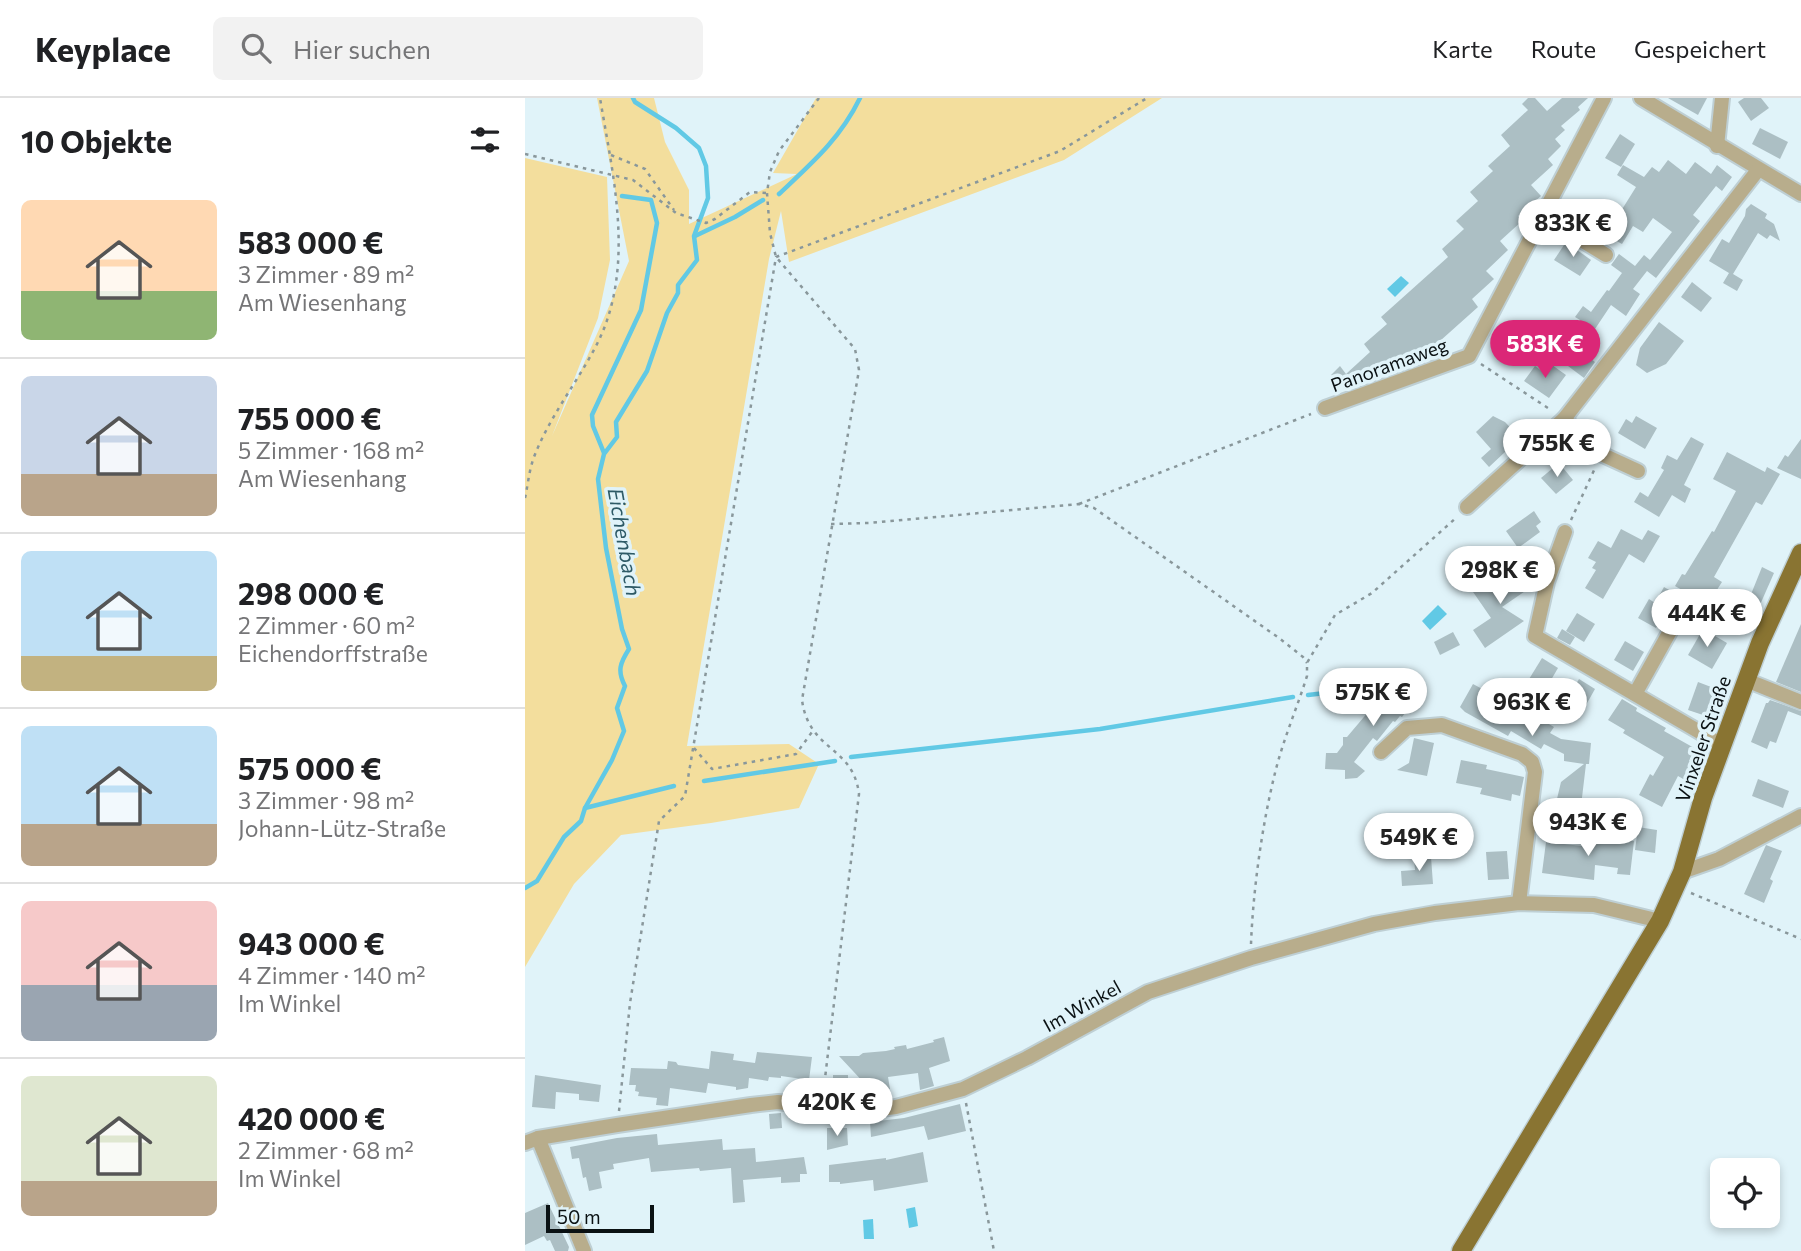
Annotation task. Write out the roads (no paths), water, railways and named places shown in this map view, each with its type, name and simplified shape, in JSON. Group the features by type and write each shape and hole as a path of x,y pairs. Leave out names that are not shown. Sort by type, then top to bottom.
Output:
{"main road":[{"name":"Vinxeler Straße","path":"1461,1251 1660,921 1682,872 1703,798 1746,680 1775,607 1801,553"}],"street":[{"name":"Panoramaweg","path":"1325,408 1469,356 1604,98"},
{"path":"1640,98 1801,194"},
{"path":"1717,146 1722,98"},
{"path":"1468,507 1564,419 1758,170"},
{"path":"1542,216 1606,255"},
{"path":"1564,419 1601,454 1638,471"},
{"path":"1565,532 1548,582 1535,636 1722,745"},
{"path":"1635,694 1683,608"},
{"path":"1746,680 1801,702"},
{"path":"1381,752 1407,728 1442,725 1522,754 1532,762 1535,772 1519,903"},
{"path":"1682,872 1719,859 1801,816"},
{"name":"Im Winkel","path":"531,1141 617,1125 778,1102 856,1112 875,1111 963,1089 1027,1058 1148,992 1251,958 1374,925 1435,913 1519,903 1594,905 1660,921"},
{"path":"531,1141 584,1251"}],"water":[{"path":"1401,276 1409,283 1395,297 1387,289"},
{"path":"1438,605 1447,614 1430,630 1422,621"},
{"path":"915,1207 918,1226 909,1228 906,1209"},
{"path":"873,1219 874,1239 864,1239 863,1220"}],"waterway":[{"name":"Eichenbach","path":"525,888 537,881 564,837 581,821 624,731 617,708 625,686 621,667 629,649 622,629 606,548 598,479 604,454 617,437 616,422 647,371 667,313 678,293 678,285 697,260 694,236 708,198 706,166 699,148 633,98"},
{"path":"779,194 834,138 860,98"},
{"path":"604,453 593,426 592,415 641,310 657,223 651,200 622,196"},
{"path":"695,236 763,200"},
{"path":"1308,695 1334,692"},
{"path":"851,757 1100,729 1293,697"},
{"path":"704,781 835,761"},
{"path":"585,808 674,786"}]}
